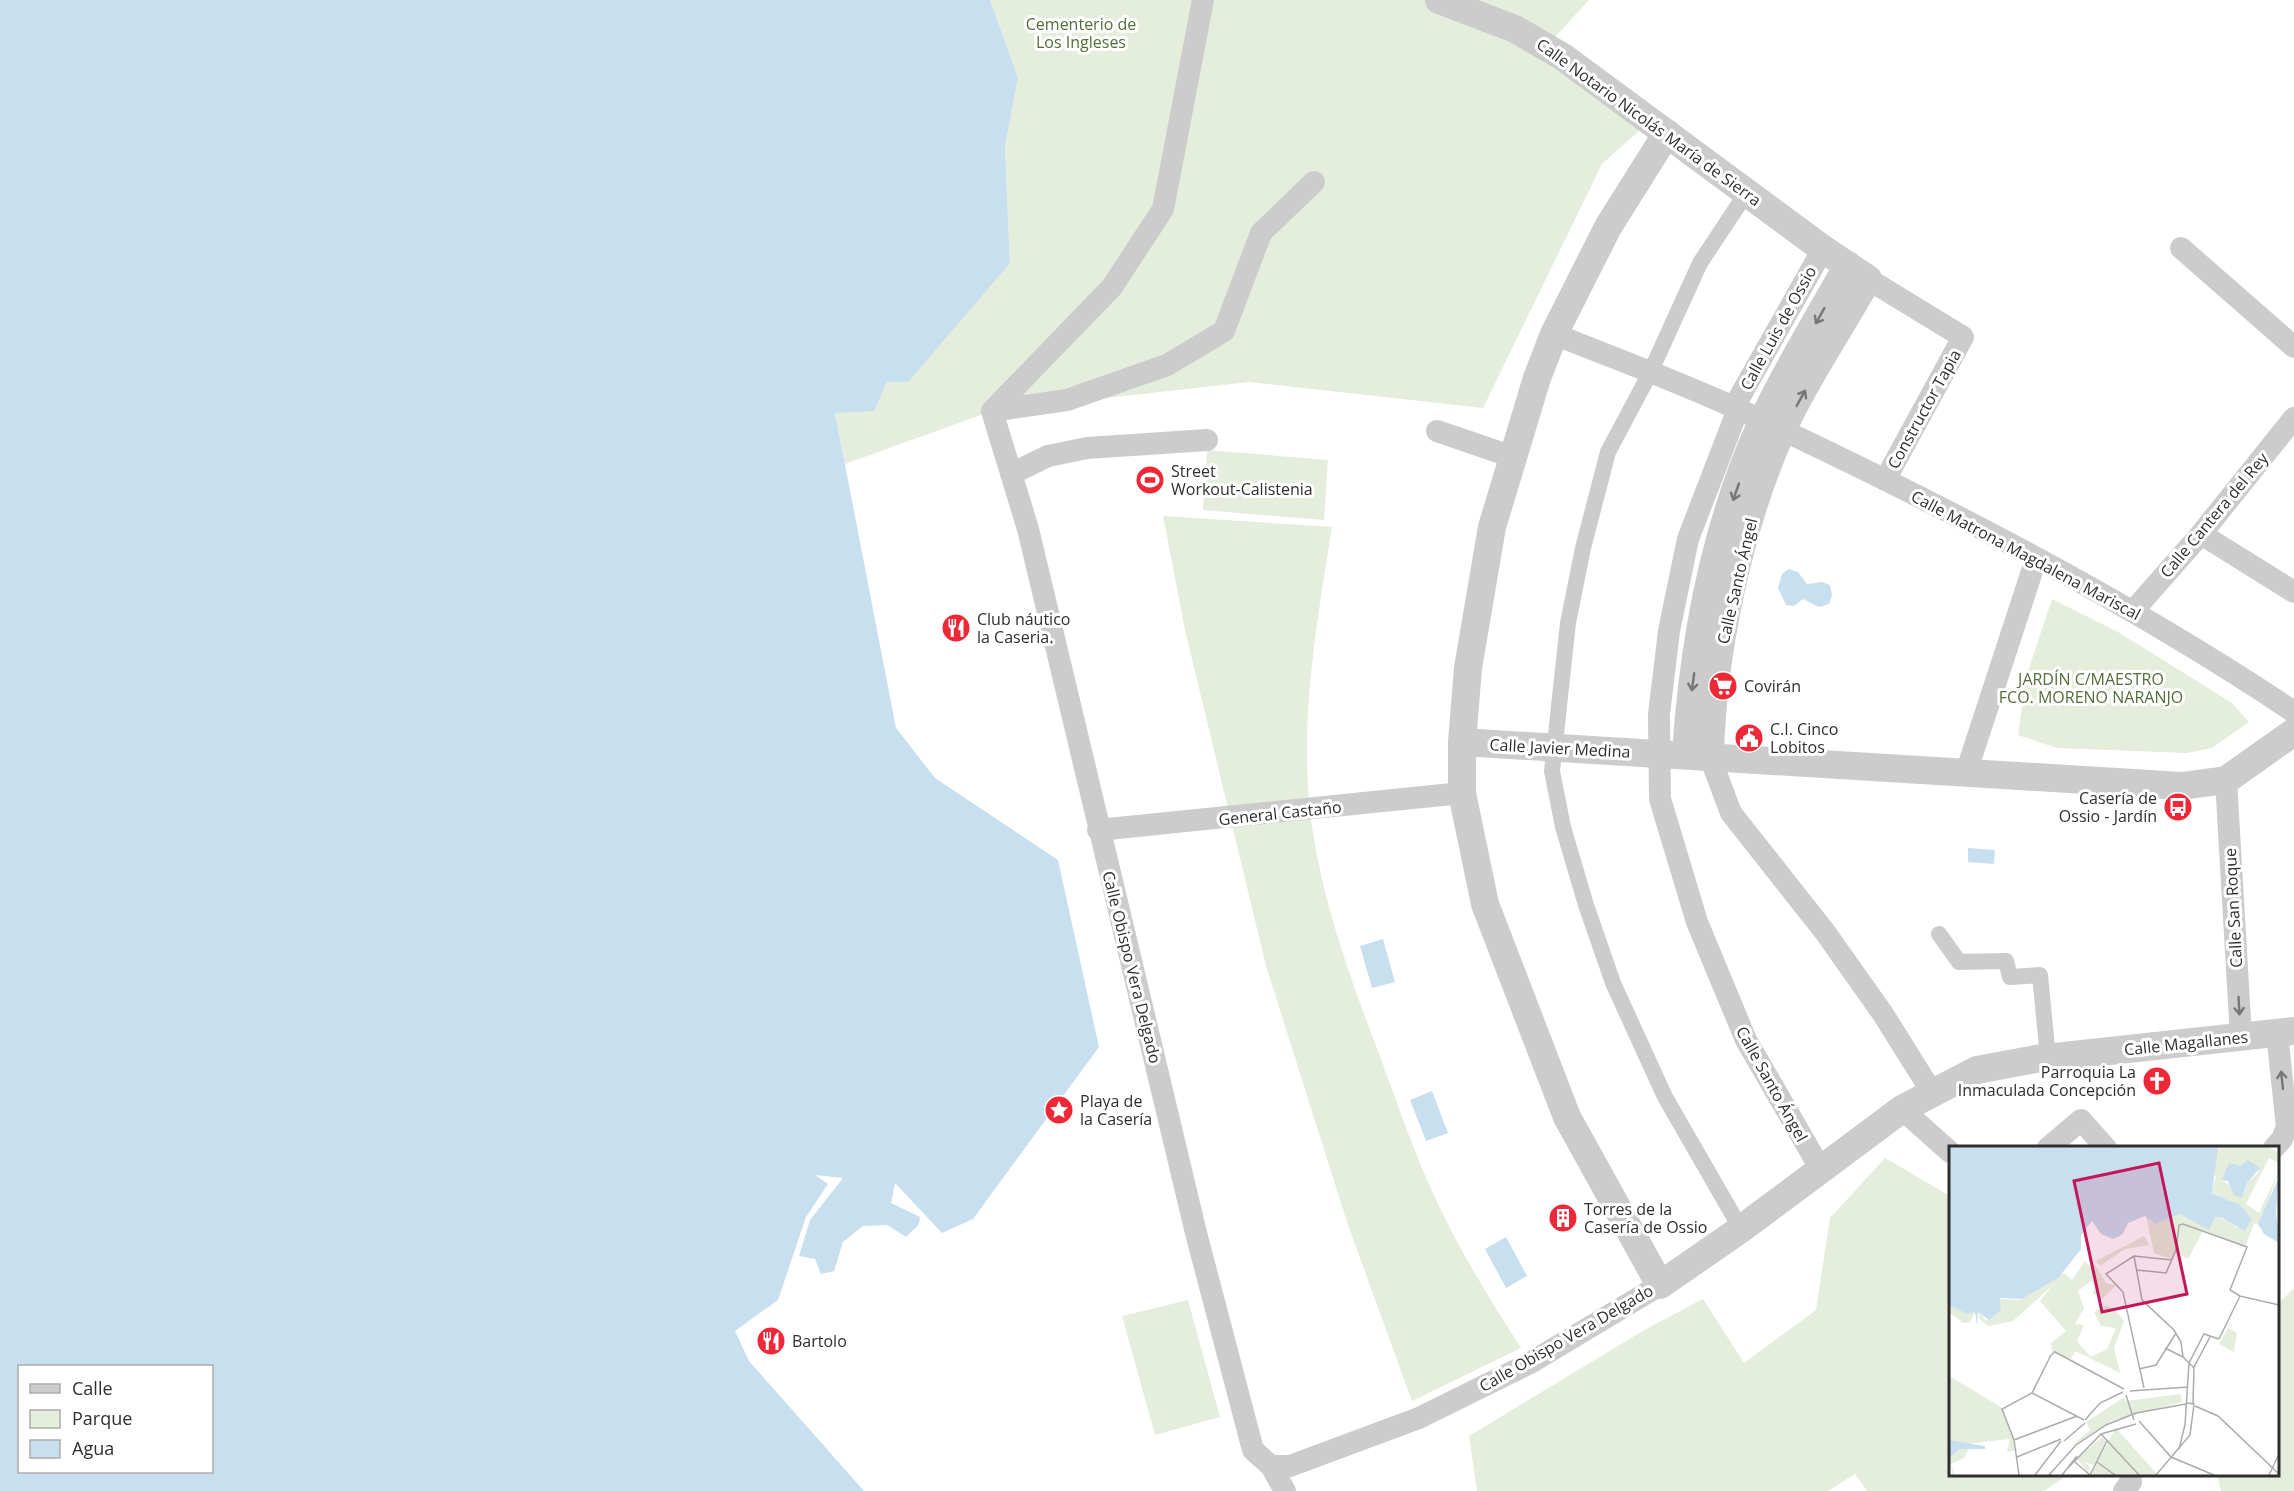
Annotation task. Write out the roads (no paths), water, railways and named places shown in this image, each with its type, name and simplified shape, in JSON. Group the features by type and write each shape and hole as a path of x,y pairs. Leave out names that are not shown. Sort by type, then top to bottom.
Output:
{"street":[{"path":"992,411 1112,287 1163,209 1203,0"},
{"name":"Calle Notario Nicolás María de Sierra","path":"1439,0 1526,35 1563,57 1823,249 1858,272"},
{"path":"1660,1285 1567,1117 1485,904 1462,793 1462,742 1468,668 1478,596 1492,527 1537,378 1554,334 1608,227 1667,133"},
{"path":"992,411 1067,400 1167,365 1224,331 1261,233 1314,182"},
{"path":"1741,1229 1665,1097 1613,983 1586,905 1563,827 1552,771 1568,623 1583,548 1608,452 1650,373 1700,263 1747,192"},
{"path":"2181,248 2294,346"},
{"name":"Calle Luis de Ossio","path":"1754,417 1823,249"},
{"name":"Constructor Tapia","path":"1858,272 1963,337 1886,480"},
{"name":"Calle Santo Ángel","path":"1820,1168 1746,1040 1697,922 1660,799 1657,753 1659,714 1669,631 1688,539 1754,417 1858,272"},
{"name":"Calle Matrona Magdalena Mariscal","path":"1554,334 1754,417 1886,480 2133,611 2294,711"},
{"name":"Calle Obispo Vera Delgado","path":"992,411 1013,473 1196,1233 1253,1450 1271,1466 1290,1466 1419,1418 1530,1363 1660,1285 1741,1229 1820,1168"},
{"name":"Calle Santo Ángel","path":"1754,417 1717,546 1699,636 1698,756 1731,813 1825,932 1882,1014 1933,1094"},
{"name":"Calle Cantera del Rey","path":"2133,611 2200,534 2294,418"},
{"path":"1437,431 1513,457"},
{"path":"1013,473 1048,456 1087,448 1207,440"},
{"path":"2200,534 2294,592"},
{"path":"1966,772 2036,559"},
{"path":"2226,780 2294,732"},
{"name":"Calle Javier Medina","path":"1462,742 2182,786 2226,780"},
{"name":"Calle San Roque","path":"2226,780 2241,1036"},
{"name":"General Castaño","path":"1098,830 1462,793"},
{"path":"1939,934 1959,962 2006,961 2010,977 2040,975 2048,1058"},
{"path":"2276,1146 2290,1127 2285,1032"},
{"name":"Calle Magallanes","path":"1820,1168 1902,1109 1977,1071 2048,1058 2285,1032"},
{"path":"1902,1109 1949,1151"},
{"path":"2050,1146 2081,1120 2104,1146"},
{"path":"1271,1466 1285,1491"},
{"path":"2124,1491 2131,1482 2130,1476"}],"water":[{"path":"0,0 990,0 1018,78 1005,147 1010,263 908,382 887,382 874,411 835,413 896,728 935,778 1058,860 1099,1047 973,1219 942,1233 895,1183 891,1203 920,1217 919,1224 906,1237 887,1225 863,1226 843,1242 834,1271 821,1274 815,1259 799,1256 810,1220 843,1178 815,1175 828,1184 806,1217 778,1300 735,1331 749,1361 864,1491 0,1491"},
{"path":"1789,569 1798,572 1807,584 1822,582 1830,585 1832,595 1829,604 1819,607 1803,599 1794,606 1786,605 1778,588 1782,574"},
{"path":"1968,848 1995,850 1994,864 1968,862"},
{"path":"1383,939 1395,982 1372,988 1360,946"},
{"path":"1432,1091 1448,1133 1426,1141 1410,1100"},
{"path":"1506,1237 1527,1276 1506,1288 1485,1249"}],"place":[{"name":"Street Workout-Calistenia","path":"1150,480"},
{"name":"Club náutico la Caseria.","path":"956,628"},
{"name":"Covirán","path":"1723,686"},
{"name":"C.I. Cinco Lobitos","path":"1749,738"},
{"name":"Casería de Ossio - Jardín","path":"2178,807"},
{"name":"Parroquia La Inmaculada Concepción","path":"2157,1081"},
{"name":"Playa de la Casería","path":"1059,1110"},
{"name":"Torres de la Casería de Ossio","path":"1563,1218"},
{"name":"Bartolo","path":"771,1341"}],"park label":[{"name":"Cementerio de Los Ingleses","path":"1081,33"},
{"name":"JARDÍN C/MAESTRO FCO. MORENO NARANJO","path":"2091,688"}]}
